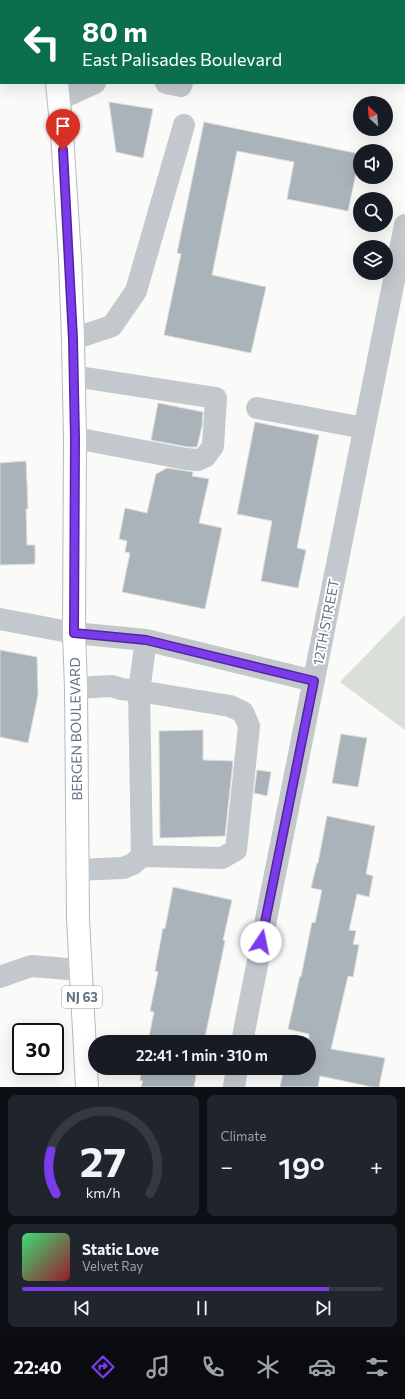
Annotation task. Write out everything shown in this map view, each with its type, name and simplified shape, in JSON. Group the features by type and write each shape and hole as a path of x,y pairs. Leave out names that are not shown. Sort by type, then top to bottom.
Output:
{"main road":[{"name":"BERGEN BOULEVARD","path":"58,92 70,259 73,339 75,438 74,633 76,688 77,870 78,919 87,1087"}],"street":[{"path":"58,92 91,84"},
{"path":"73,339 112,326 136,291 184,126"},
{"name":"12TH STREET","path":"243,1035 364,428 397,308 405,225"},
{"path":"73,376 216,398 214,446 205,457 198,460 75,438"},
{"path":"257,408 364,428"},
{"path":"0,619 74,633 146,640 314,681"},
{"path":"142,856 138,691 146,640"},
{"path":"76,688 112,686 121,689 230,706 243,712 250,726 236,850 222,858 142,856 133,864 123,868 77,870"},
{"path":"0,977 31,966 81,970"},
{"path":"234,1087 236,1075"}],"shaded area":[{"path":"405,615 405,730 340,682"}],"building":[{"path":"109,102 153,109 143,158 116,152"},
{"path":"204,122 353,153 354,184 348,211 287,199 294,162 237,151 212,275 266,287 251,353 164,335 181,254 177,253"},
{"path":"158,403 203,412 202,426 197,447 188,447 151,440"},
{"path":"255,422 319,435 297,548 306,550 298,588 261,581 272,521 237,514"},
{"path":"26,461 28,509 26,509 27,545 35,545 35,564 0,565 0,463"},
{"path":"167,468 193,472 192,476 209,479 199,523 222,528 205,609 122,592 130,553 125,552 127,541 119,539 125,508 147,513 156,474"},
{"path":"0,650 37,657 38,695 28,743 0,737"},
{"path":"203,730 203,760 233,761 225,836 160,838 159,731"},
{"path":"341,734 367,738 358,787 332,783"},
{"path":"257,770 271,772 267,796 254,793"},
{"path":"327,816 375,826 366,874 373,876 369,897 357,894 349,930 356,931 353,944 359,945 353,977 348,976 331,1049 385,1058 379,1087 372,1087 320,1076 318,1087 280,1087 283,1075 316,1075 316,1035 309,1035 288,1029 300,976 301,977 312,922 315,923 322,890 311,888 318,863"},
{"path":"173,887 232,900 205,1035 149,1035 154,1012 150,1011 158,972 155,971 163,928 165,929"},
{"path":"141,1075 196,1075 194,1087 141,1087 143,1081 140,1080"}],"route":[{"path":"63,150 70,259 73,339 75,438 74,633 146,640 314,681 261,942"}]}
